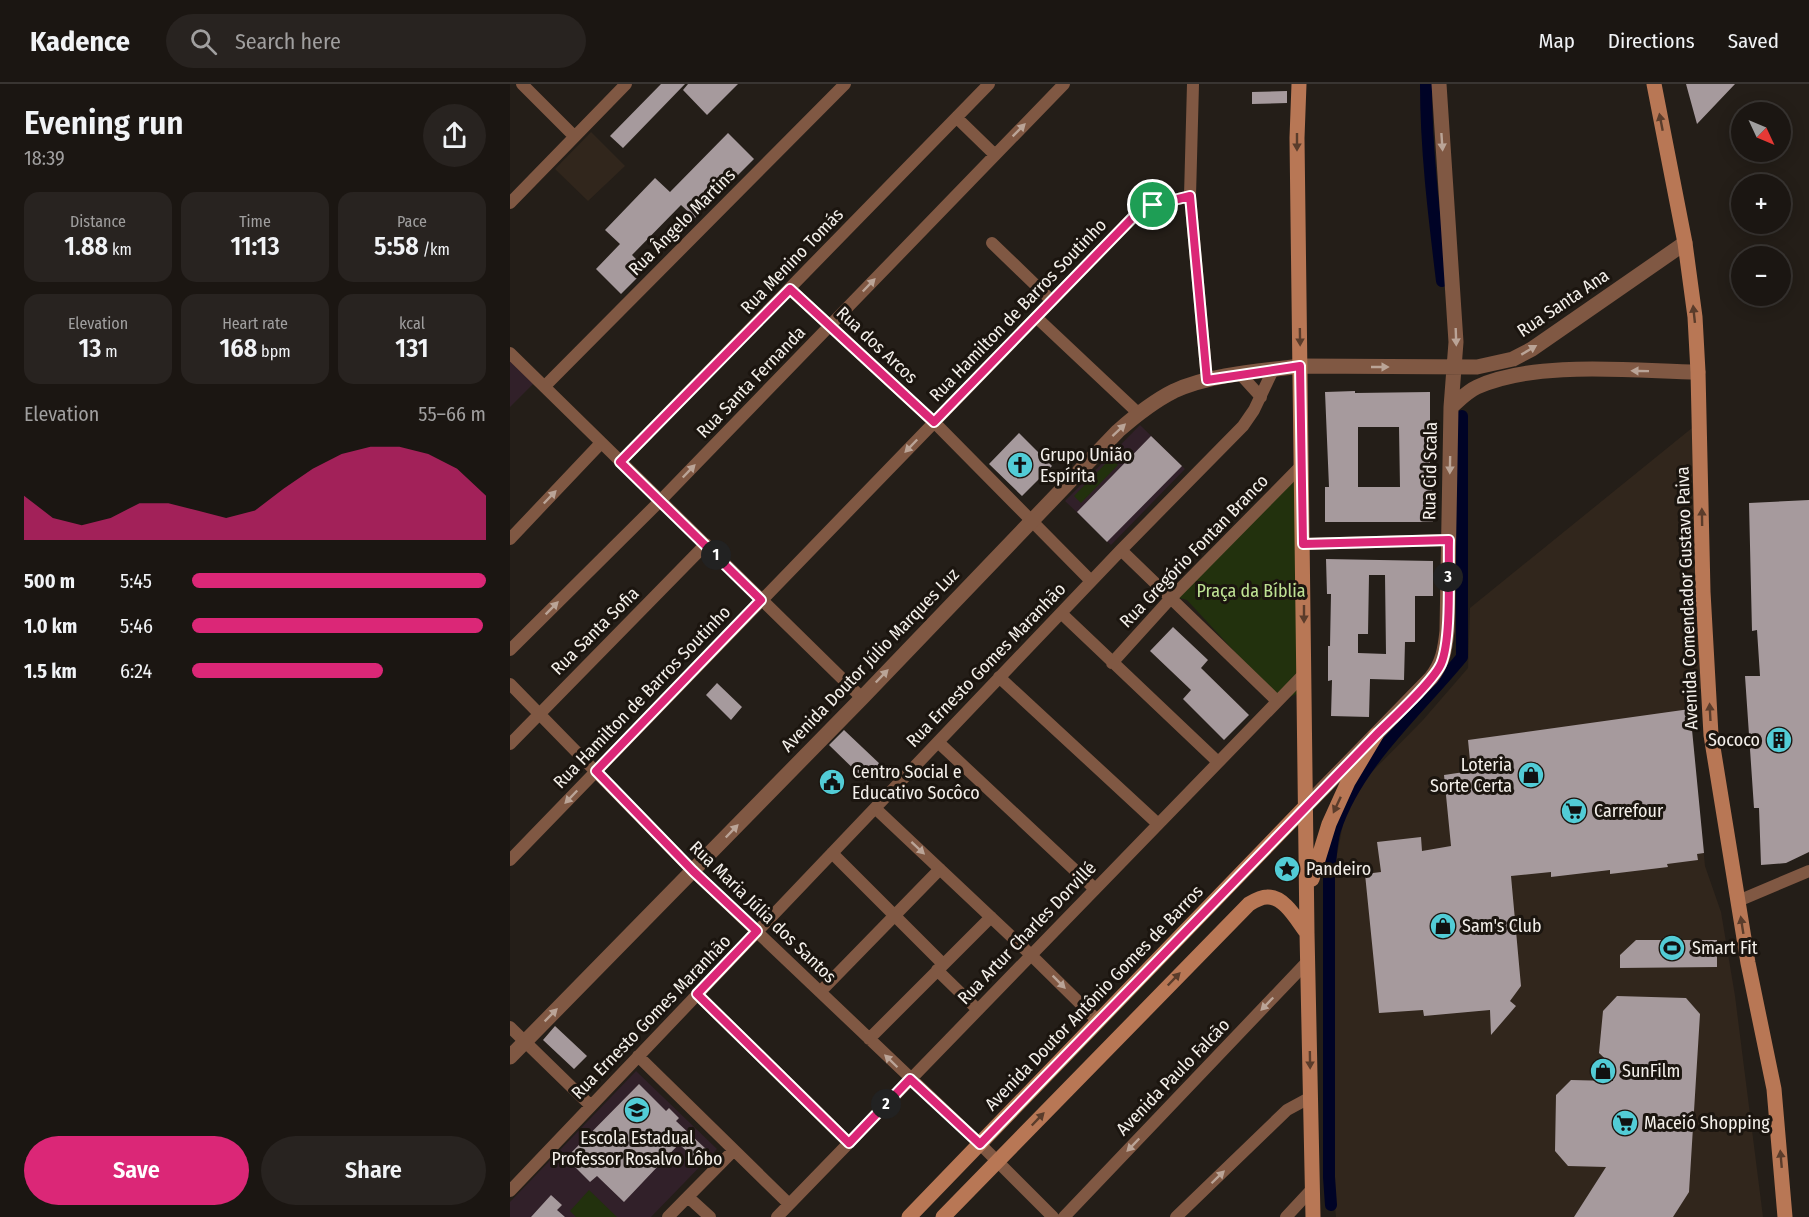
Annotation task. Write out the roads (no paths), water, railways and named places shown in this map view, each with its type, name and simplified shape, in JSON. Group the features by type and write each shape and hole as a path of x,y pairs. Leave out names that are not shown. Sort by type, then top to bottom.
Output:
{"main road":[{"path":"1299,84 1297,138 1313,1217"},
{"name":"Avenida Comendador Gustavo Paiva","path":"1654,84 1685,243 1695,317 1703,592 1712,735 1748,963 1774,1089 1785,1217"},
{"path":"1307,897 1329,824 1348,783 1376,735"},
{"name":"Avenida Doutor Antônio Gomes de Barros","path":"909,1217 1306,806"},
{"path":"1221,896 1239,912"},
{"path":"943,1217 1239,912 1258,900 1274,898 1289,910 1307,933"}],"street":[{"path":"522,84 574,136"},
{"path":"510,202 626,84"},
{"name":"Rua Ângelo Martins","path":"545,386 845,84"},
{"name":"Rua Menino Tomás","path":"620,462 989,84"},
{"path":"1193,84 1190,196 1207,380"},
{"name":"Rua Cid Scala","path":"1306,806 1431,678 1442,663 1447,631 1451,406 1456,342 1439,84"},
{"name":"Rua Santa Fernanda","path":"510,650 660,501 1059,86"},
{"path":"957,118 994,154"},
{"name":"Rua Hamilton de Barros Soutinho","path":"510,860 1142,208 1190,196"},
{"path":"992,243 1052,301"},
{"name":"Rua Santa Ana","path":"1300,366 1453,367 1491,365 1513,359 1532,349 1685,243"},
{"name":"Rua dos Arcos","path":"790,289 934,422 1091,580"},
{"path":"1036,316 1138,413"},
{"path":"510,353 862,698"},
{"name":"Avenida Doutor Júlio Marques Luz","path":"510,1057 862,698 1031,520 1138,413 1174,391 1207,380 1300,366"},
{"path":"1451,406 1475,387 1533,372 1573,369 1698,372"},
{"name":"Rua Ernesto Gomes Maranhão","path":"510,1191 1091,580 1243,426 1261,397 1273,370"},
{"path":"1240,375 1261,397"},
{"path":"510,539 601,443"},
{"name":"Rua Gregório Fontan Branco","path":"1112,663 1170,599 1302,465"},
{"path":"1303,544 1449,540"},
{"name":"Rua Santa Sofia","path":"510,744 706,544"},
{"path":"1121,550 1277,701"},
{"path":"1060,613 1218,762"},
{"name":"Rua Artur Charles Dorvillé","path":"777,1217 1304,674"},
{"path":"999,677 1158,824"},
{"name":"Rua Maria Júlia dos Santos","path":"510,684 693,871 980,1144 1053,1217"},
{"path":"938,742 1095,889"},
{"path":"875,808 991,916 1099,1022"},
{"path":"832,853 978,1010"},
{"path":"820,992 940,869"},
{"path":"1738,901 1809,871"},
{"path":"868,1039 991,916"},
{"name":"Avenida Paulo Falcão","path":"1064,1217 1308,961"},
{"path":"697,994 849,1143"},
{"path":"510,1027 591,1106"},
{"path":"638,1056 789,1204"},
{"path":"1176,1217 1287,1110 1311,1097"},
{"path":"668,1217 734,1150"},
{"path":"1286,1217 1313,1188"},
{"path":"688,1197 710,1217"}],"waterway":[{"path":"1426,84 1429,158 1442,281"},
{"path":"1331,1205 1329,1177 1329,872 1333,840 1345,806 1373,760 1462,657 1462,416"}],"place":[{"name":"Grupo União Espírita","path":"1020,465"},
{"name":"Sococo","path":"1779,740"},
{"name":"Loteria Sorte Certa","path":"1531,775"},
{"name":"Centro Social e Educativo Socôco","path":"832,782"},
{"name":"Carrefour","path":"1574,811"},
{"name":"Pandeiro","path":"1287,869"},
{"name":"Sam's Club","path":"1443,926"},
{"name":"Smart Fit","path":"1672,948"},
{"name":"SunFilm","path":"1603,1071"},
{"name":"Escola Estadual Professor Rosalvo Lôbo","path":"637,1110"},
{"name":"Maceió Shopping","path":"1625,1123"}],"park label":[{"name":"Praça da Bíblia","path":"1251,591"}]}
